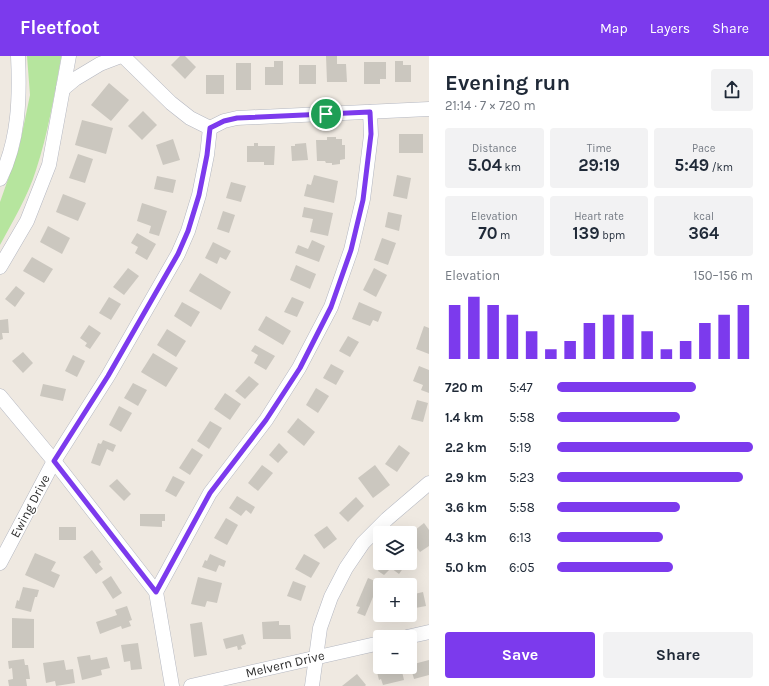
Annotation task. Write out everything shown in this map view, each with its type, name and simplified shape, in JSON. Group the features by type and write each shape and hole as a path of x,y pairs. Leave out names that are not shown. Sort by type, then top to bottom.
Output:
{"street":[{"path":"2,172 14,138 19,106 18,56"},
{"path":"0,267 28,221 49,165 69,56"},
{"path":"63,89 75,79 100,64 122,56 171,103 190,118 210,128 224,121 237,118 429,109"},
{"path":"156,592 210,493 266,420 300,368 331,307 351,250 363,200 371,134 370,112"},
{"name":"Ewing Drive","path":"0,563 54,461 108,376 178,254 188,231 199,195 207,155 210,128"},
{"path":"0,396 54,461 156,592 172,686"},
{"path":"312,686 320,628 331,597 346,568 363,543 387,519 429,483"},
{"path":"417,635 429,632"},
{"name":"Melvern Drive","path":"191,686 373,645"}],"green space":[{"path":"27,56 61,56 61,58 47,129 33,180 25,199 0,245 0,202 19,148 30,95"}],"building":[{"path":"180,56 185,56 196,67 185,79 171,65"},
{"path":"326,56 337,56 337,64 346,64 347,82 327,82"},
{"path":"274,61 283,61 283,85 265,85 265,67 274,67"},
{"path":"395,61 403,61 403,65 411,65 411,82 395,82"},
{"path":"364,62 386,62 386,79 380,79 380,84 364,84"},
{"path":"236,63 251,63 251,90 236,90"},
{"path":"299,65 316,65 316,84 299,84"},
{"path":"206,75 224,75 224,94 206,94"},
{"path":"109,83 129,100 111,121 91,105"},
{"path":"143,111 157,125 142,140 128,126"},
{"path":"82,120 113,128 106,154 75,145"},
{"path":"399,134 423,134 423,153 399,153"},
{"path":"327,137 342,139 342,145 345,145 345,159 340,160 340,164 332,165 332,163 326,163 325,161 317,161 316,140 327,140"},
{"path":"173,139 180,160 163,165 156,145"},
{"path":"254,143 258,143 258,146 275,146 274,165 264,165 264,162 247,162 247,146 254,146"},
{"path":"306,143 308,160 292,161 291,146"},
{"path":"78,154 93,159 85,183 69,178"},
{"path":"314,175 338,181 334,203 304,196 307,184 311,185"},
{"path":"397,175 411,178 407,199 393,196"},
{"path":"157,176 176,180 173,193 154,189"},
{"path":"231,182 246,186 241,202 226,198"},
{"path":"63,194 86,203 78,221 56,212"},
{"path":"142,203 167,211 159,236 149,233 151,226 137,221"},
{"path":"304,207 333,213 328,236 310,232 313,219 302,217"},
{"path":"223,211 235,215 229,233 217,229"},
{"path":"388,212 402,215 399,231 385,227"},
{"path":"48,226 70,238 62,254 40,242"},
{"path":"137,233 156,244 147,260 135,253 138,247 131,243"},
{"path":"382,238 396,243 388,265 374,260"},
{"path":"312,240 325,246 319,262 295,253 298,245 308,249"},
{"path":"213,242 231,251 226,260 220,257 217,264 205,258"},
{"path":"32,257 53,269 44,283 23,271"},
{"path":"296,265 316,274 310,289 290,280"},
{"path":"128,268 139,276 124,295 113,287"},
{"path":"374,268 387,275 376,297 363,290"},
{"path":"200,273 231,292 221,310 189,291"},
{"path":"16,286 25,293 15,307 5,299"},
{"path":"109,297 121,304 111,320 99,313"},
{"path":"292,297 304,302 297,317 284,312"},
{"path":"182,302 200,312 191,327 174,316"},
{"path":"359,302 382,312 378,322 373,320 370,326 352,319"},
{"path":"266,316 291,331 283,345 258,330"},
{"path":"8,319 9,333 2,333 3,339 0,340 0,320"},
{"path":"89,325 101,333 90,349 85,346 87,343 80,338"},
{"path":"424,326 429,328 429,354 416,349"},
{"path":"167,329 186,341 176,357 157,345"},
{"path":"348,336 359,342 350,357 339,351"},
{"path":"255,345 275,356 266,370 254,363 258,355 251,351"},
{"path":"23,352 33,363 23,373 12,361"},
{"path":"153,353 178,368 166,387 141,372"},
{"path":"73,355 85,361 77,377 65,371"},
{"path":"331,364 344,371 336,385 323,378"},
{"path":"419,366 429,370 429,393 421,390 423,385 413,381"},
{"path":"249,376 259,384 245,399 235,391"},
{"path":"133,383 147,390 138,406 124,398"},
{"path":"43,384 66,389 63,401 40,396"},
{"path":"316,388 329,396 318,413 306,405"},
{"path":"225,393 241,404 230,420 214,409"},
{"path":"417,400 428,403 423,422 411,419"},
{"path":"119,406 132,413 121,432 109,425"},
{"path":"298,418 315,432 304,446 287,432"},
{"path":"210,421 222,428 209,449 197,441"},
{"path":"103,440 116,445 113,452 107,449 100,466 91,463 98,443 101,444"},
{"path":"279,443 288,452 278,463 269,455"},
{"path":"399,445 410,453 397,472 385,464"},
{"path":"192,448 203,455 190,475 179,468"},
{"path":"262,465 273,473 258,491 248,483"},
{"path":"375,465 390,485 373,498 358,478"},
{"path":"173,476 185,482 176,497 165,491"},
{"path":"117,479 131,494 124,501 109,486"},
{"path":"237,496 255,507 251,514 246,510 241,516 229,508"},
{"path":"356,497 364,506 348,522 339,513"},
{"path":"140,514 165,514 165,521 162,521 162,527 140,526"},
{"path":"226,518 238,525 227,545 214,538"},
{"path":"424,523 429,530 429,546 420,552 417,548 417,528"},
{"path":"327,526 337,539 324,549 314,535"},
{"path":"59,527 76,527 76,540 59,540"},
{"path":"92,550 101,562 99,564 103,569 96,574 83,557"},
{"path":"35,553 56,562 51,571 60,575 54,588 25,575"},
{"path":"210,554 226,561 224,567 219,565 216,572 202,567"},
{"path":"304,554 320,563 311,578 295,569"},
{"path":"379,570 389,570 384,575"},
{"path":"394,570 402,570 399,574"},
{"path":"111,576 122,593 113,599 102,582"},
{"path":"198,577 222,583 217,603 207,601 205,607 191,604"},
{"path":"368,578 373,580 373,597 365,616 357,613 360,607 356,606"},
{"path":"293,581 306,586 301,601 287,596"},
{"path":"23,587 39,590 37,597 35,597 31,612 15,608 17,600 19,601"},
{"path":"423,592 426,606 417,608 417,593"},
{"path":"127,606 132,620 129,621 131,626 122,629 121,626 100,634 96,622 117,615 115,610"},
{"path":"12,618 34,619 34,648 12,648"},
{"path":"279,621 279,625 290,625 291,639 263,639 262,622"},
{"path":"202,622 207,655 194,657 190,624"},
{"path":"243,634 246,644 241,646 242,649 238,650 237,646 226,649 223,639"},
{"path":"138,643 142,669 131,670 130,661 124,662 121,645"},
{"path":"90,655 91,660 107,657 110,668 101,670 102,675 82,680 77,657"},
{"path":"24,659 25,665 28,665 30,679 26,679 27,686 9,686 8,680 13,679 12,668 9,669 8,661"},
{"path":"64,660 66,670 73,669 75,683 56,686 55,681 46,683 43,663"},
{"path":"429,660 429,675 414,679 413,674 417,674 417,663"},
{"path":"357,674 366,685 365,686 342,686"},
{"path":"378,674 403,674 404,680 383,685 381,679 379,680"}],"route":[{"path":"370,112 371,134 363,200 351,250 331,307 300,368 266,420 210,493 156,592 54,461 108,376 178,254 188,231 199,195 207,155 210,128 224,121 237,118 326,114 370,112"}]}
